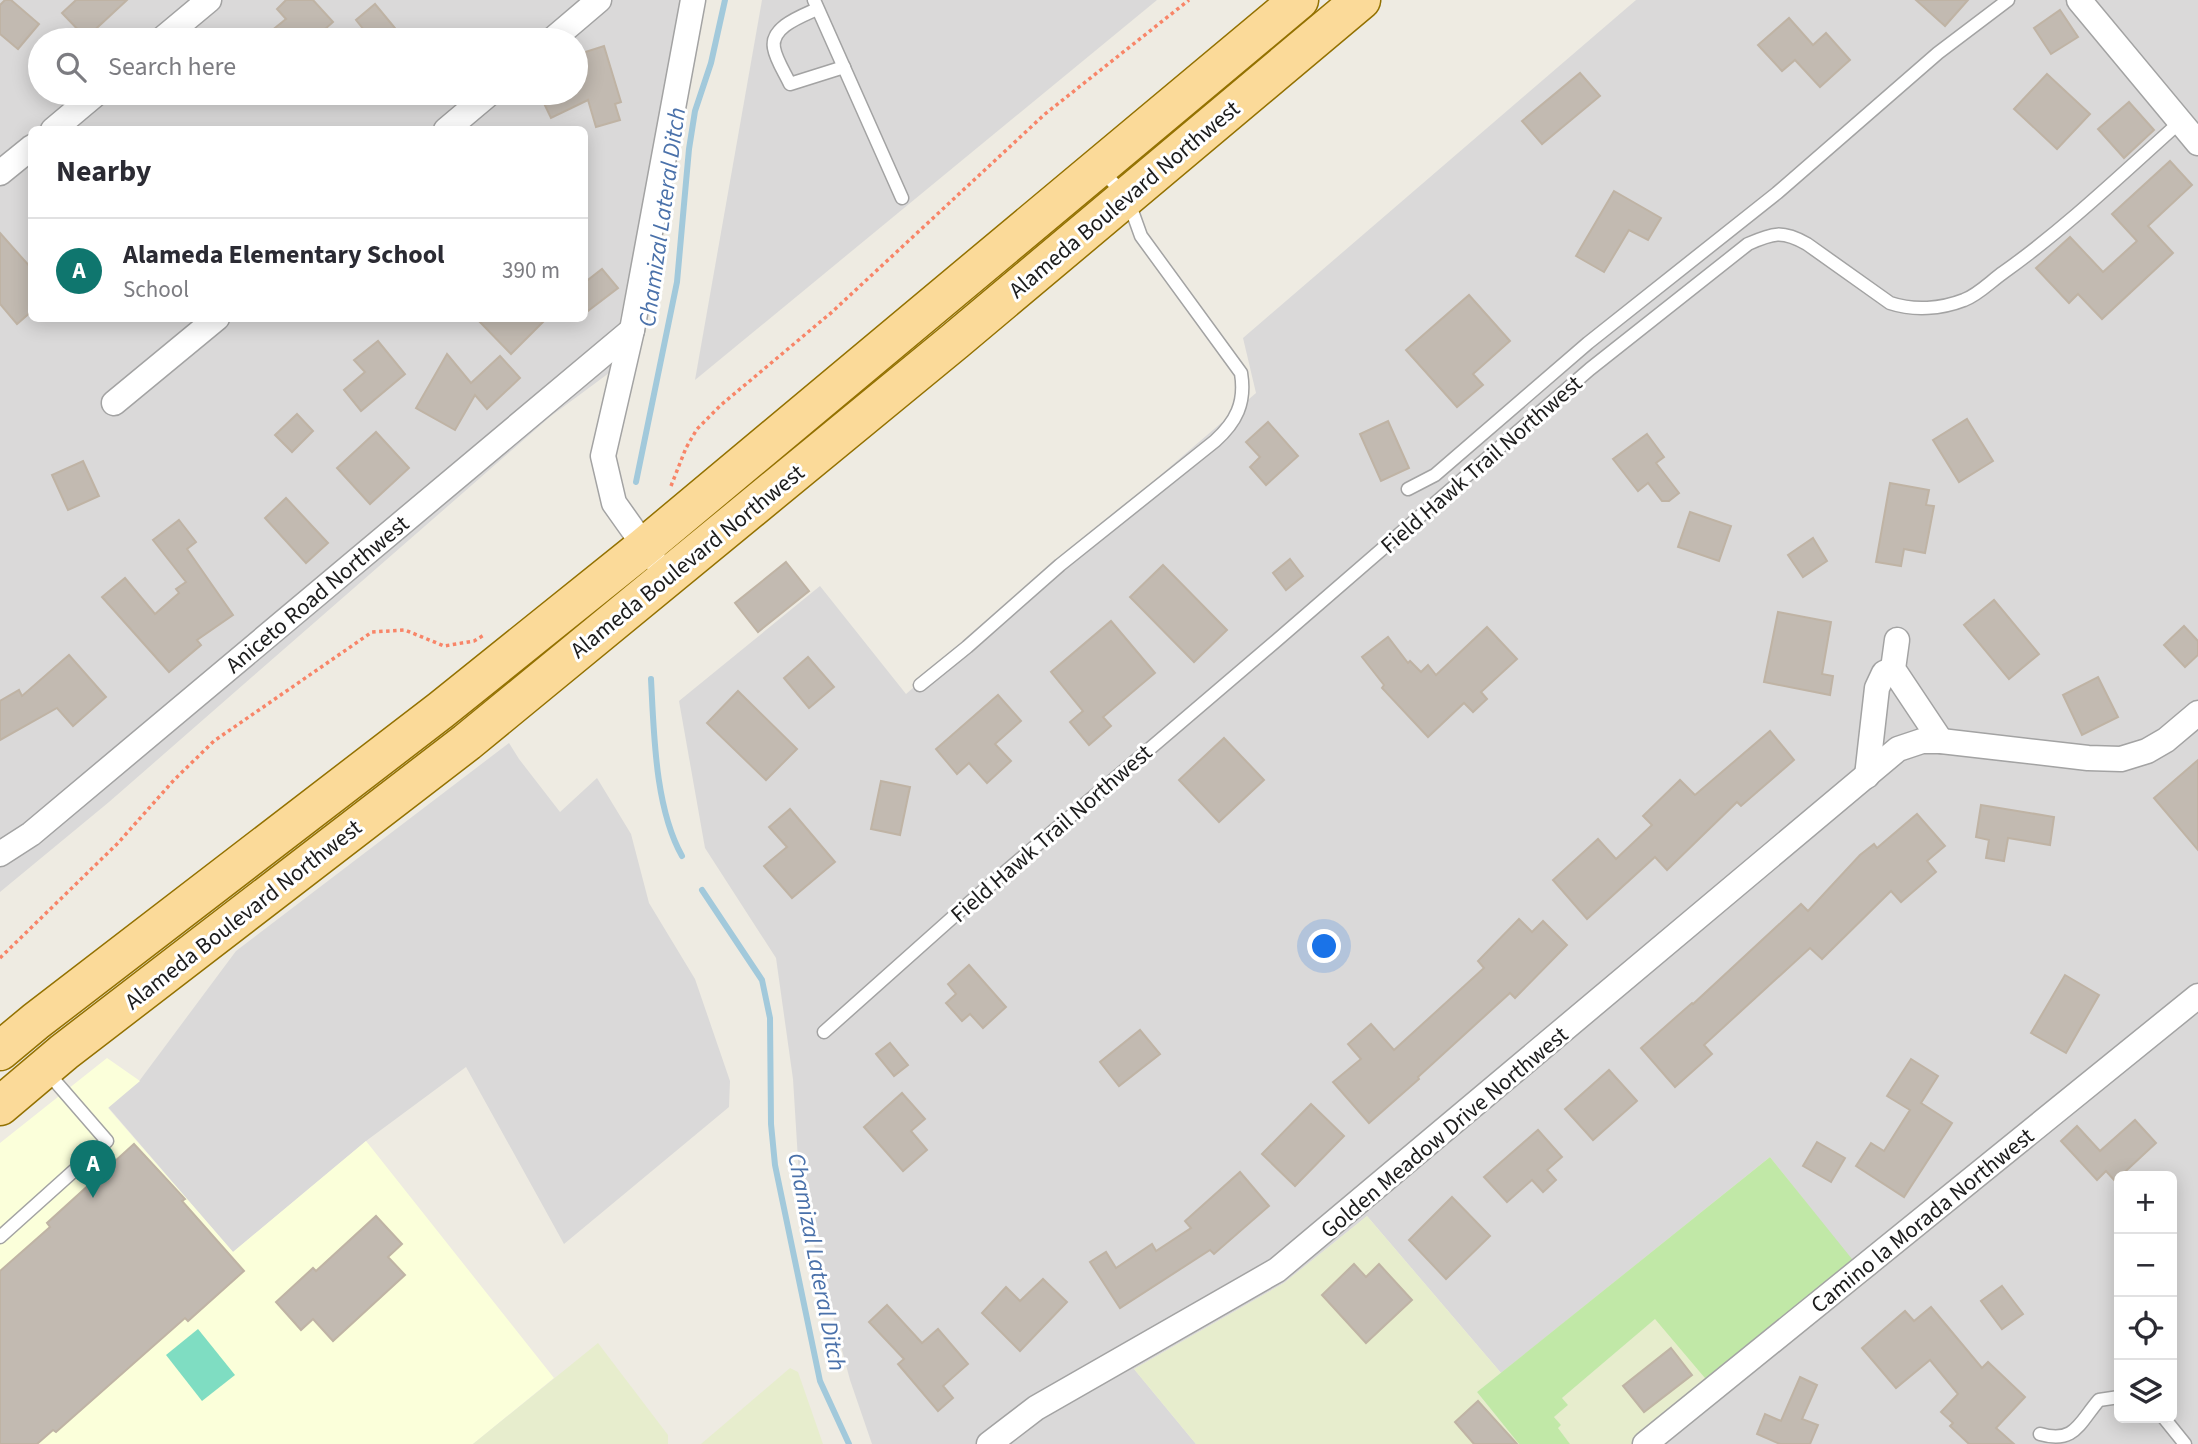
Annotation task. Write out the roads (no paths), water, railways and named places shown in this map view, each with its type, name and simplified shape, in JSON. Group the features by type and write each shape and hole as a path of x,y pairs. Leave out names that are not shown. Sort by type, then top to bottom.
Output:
{"main road":[{"name":"Alameda Boulevard Northwest","path":"0,1051 441,710 644,547 1298,0"},
{"name":"Alameda Boulevard Northwest","path":"0,1106 44,1069 467,742 1362,0"}],"street":[{"path":"175,28 209,0"},
{"path":"566,28 599,0"},
{"path":"666,577 614,503 603,456 632,330 693,0"},
{"path":"2079,0 2198,141"},
{"path":"58,126 83,105"},
{"path":"451,126 476,105"},
{"path":"0,173 28,150"},
{"path":"114,403 212,322"},
{"name":"Aniceto Road Northwest","path":"0,854 31,834 632,330"},
{"path":"1897,640 1894,669 1941,741"},
{"path":"1867,776 1877,688 1884,673 1894,669"},
{"name":"Golden Meadow Drive Northwest","path":"989,1444 1036,1408 1277,1270 1898,749 1922,741 1941,741 2088,758 2121,759 2147,751 2166,740 2198,713"},
{"name":"Camino la Morada Northwest","path":"1645,1444 2198,996"}],"lane":[{"path":"1408,489 1435,475 1588,343 1777,193 1938,53 2008,0"},
{"path":"844,67 790,84 773,47 777,33 815,4 844,67 902,198"},
{"name":"Field Hawk Trail Northwest","path":"824,1032 962,909 1580,378 1748,244 1777,233 1793,236 1890,303 1903,307 1934,308 1949,305 1968,299 2046,242 2180,122"},
{"path":"919,685 967,647 1060,565 1230,428 1244,391 1241,373 1141,236 1127,197 1098,167"},
{"path":"0,1237 107,1141 44,1069"},
{"path":"2040,1434 2064,1440 2076,1432 2099,1400 2114,1398"},
{"path":"2168,1423 2185,1444"}],"waterway":[{"name":"Chamizal Lateral Ditch","path":"636,482 677,282 695,111 711,63 725,0"},
{"name":"Chamizal Lateral Ditch","path":"651,679 661,793 666,816 682,856"},
{"name":"Chamizal Lateral Ditch","path":"702,890 762,980 770,1018 771,1124 775,1165 820,1381 849,1444"}],"place":[{"name":"Alameda Elementary School","path":"93,1198"}]}
